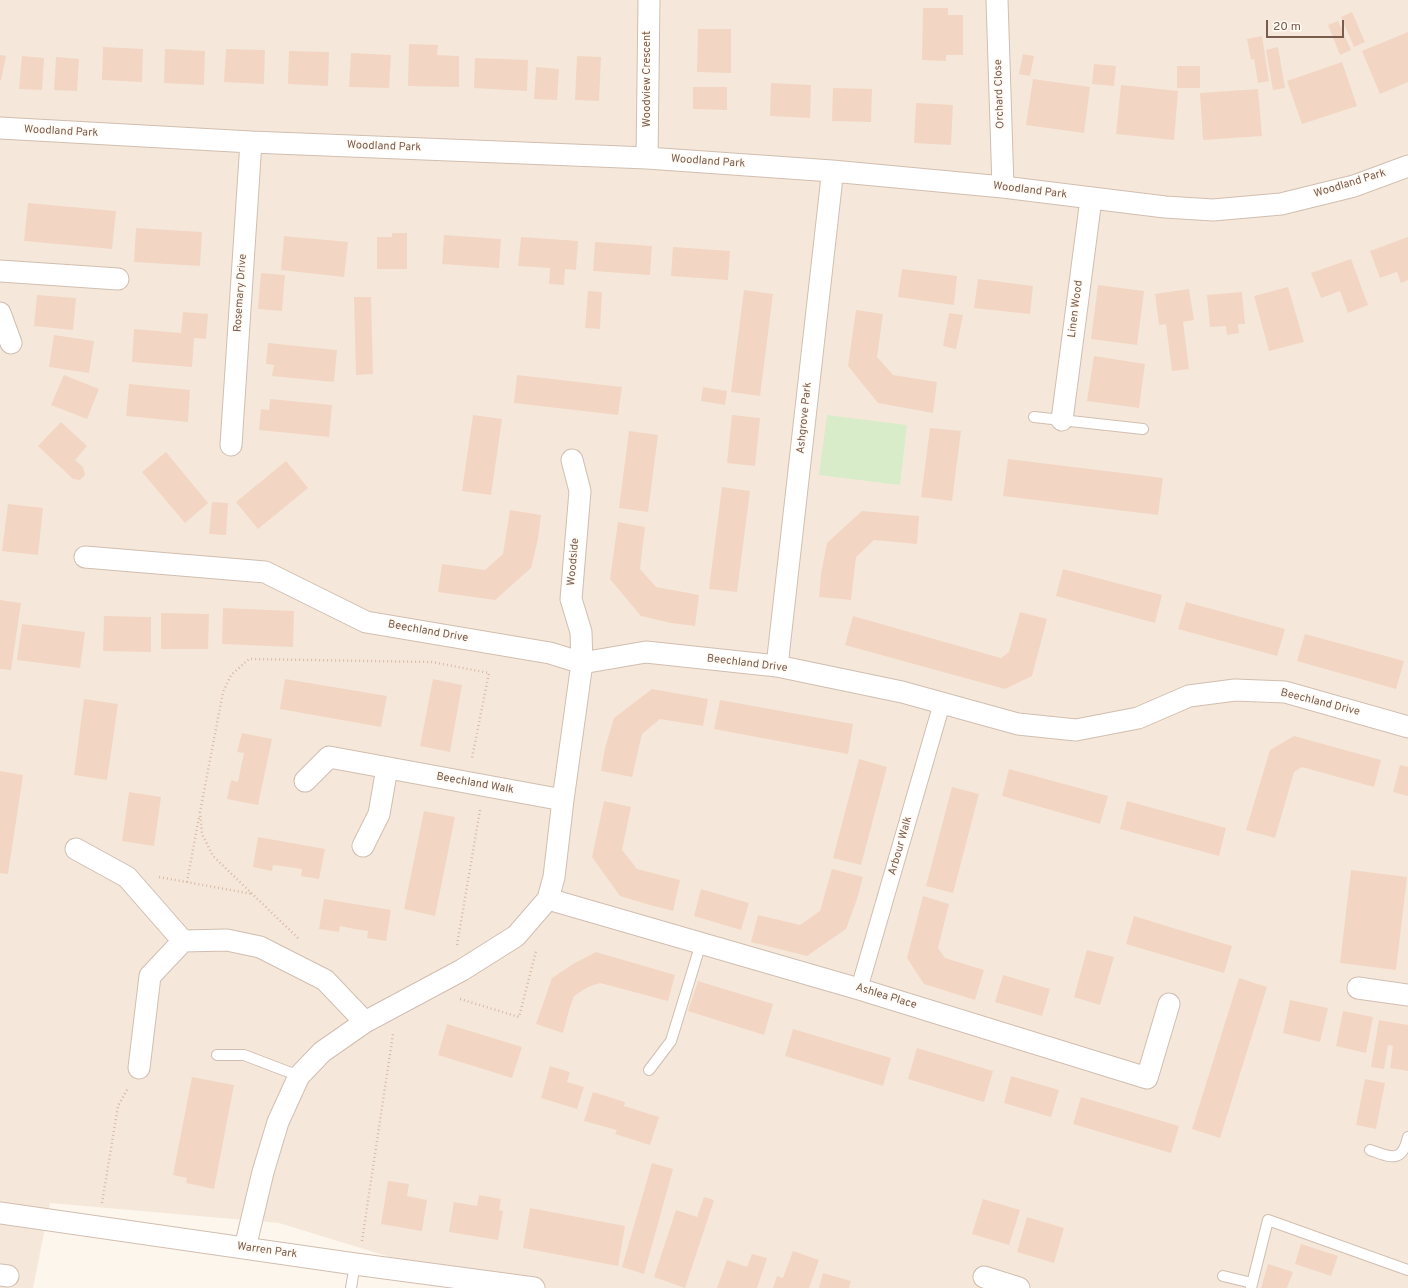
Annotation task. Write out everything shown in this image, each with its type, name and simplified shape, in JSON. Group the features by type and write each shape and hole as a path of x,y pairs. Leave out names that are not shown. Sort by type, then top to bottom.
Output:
{"street":[{"name":"Woodview Crescent","path":"647,158 648,0"},
{"name":"Orchard Close","path":"997,0 1003,187"},
{"name":"Woodland Park","path":"0,128 251,142 647,158 832,170 1003,187 1165,207 1213,210 1281,204 1354,186 1408,166"},
{"name":"Rosemary Drive","path":"231,445 251,142"},
{"name":"Ashgrove Park","path":"777,666 832,170"},
{"name":"Linen Wood","path":"1062,420 1091,199"},
{"path":"0,271 118,279"},
{"path":"0,313 11,343"},
{"name":"Woodside","path":"548,899 554,877 582,663 581,632 571,600 580,491 572,460"},
{"name":"Beechland Drive","path":"85,557 265,572 366,622 550,653 582,663 646,652 777,666 902,692 1018,724 1076,730 1138,718 1189,696 1235,690 1285,692 1408,727"},
{"name":"Arbour Walk","path":"859,989 942,703"},
{"name":"Beechland Walk","path":"305,781 329,757 563,800"},
{"path":"363,846 379,814 387,768"},
{"path":"76,849 127,877 183,941"},
{"path":"245,1248 262,1172 278,1122 299,1076 322,1052 365,1022 452,975 516,936 548,899"},
{"name":"Ashlea Place","path":"548,899 859,989 1147,1078 1169,1004"},
{"path":"139,1068 150,976 183,941 227,940 260,947 325,980 365,1022"},
{"path":"1358,988 1408,995"},
{"name":"Warren Park","path":"0,1214 534,1288"},
{"path":"984,1277 1013,1287"}],"lane":[{"path":"1034,417 1143,429"},
{"path":"649,1070 671,1041 701,943"},
{"path":"217,1055 244,1055 299,1076"},
{"path":"1370,1150 1393,1157 1399,1155 1404,1149 1408,1137"},
{"path":"1223,1276 1252,1286 1268,1220 1408,1270"},
{"path":"351,1288 355,1264"}],"path":[{"path":"452,975 484,785"},
{"path":"187,882 200,812"},
{"path":"127,877 140,873 253,895"},
{"path":"429,987 451,996 519,1017 539,938 534,915"},
{"path":"355,1264 362,1245 393,1032 386,1011"},
{"path":"98,1227 118,1106 139,1068"}],"shaded area":[{"path":"0,0 1408,0 1408,1288 491,1288 279,1223 50,1203 33,1288 0,1288"}],"green space":[{"path":"827,415 907,425 900,485 819,475"}],"building":[{"path":"923,8 948,8 948,15 963,15 963,55 946,55 946,61 922,60"},
{"path":"1352,12 1365,42 1354,47 1341,17"},
{"path":"1338,21 1351,50 1340,55 1328,25"},
{"path":"698,29 731,29 731,73 697,72"},
{"path":"1408,32 1408,82 1380,94 1362,51"},
{"path":"1262,36 1269,81 1258,83 1254,59 1251,60 1247,39"},
{"path":"409,44 438,45 437,55 459,56 459,87 408,86"},
{"path":"103,47 143,49 142,82 102,80"},
{"path":"1278,47 1285,88 1273,90 1266,50"},
{"path":"165,49 205,51 204,85 164,83"},
{"path":"226,49 265,50 264,84 224,82"},
{"path":"289,51 329,52 328,86 288,84"},
{"path":"351,53 391,55 389,88 349,87"},
{"path":"1023,54 1034,56 1030,76 1019,74"},
{"path":"0,55 6,56 1,80 0,80"},
{"path":"22,56 44,58 42,90 19,89"},
{"path":"577,56 601,57 599,101 575,100"},
{"path":"56,57 79,59 77,91 54,90"},
{"path":"475,58 528,60 527,91 474,88"},
{"path":"1342,62 1357,106 1302,124 1287,81"},
{"path":"1094,64 1116,66 1114,86 1092,84"},
{"path":"1177,66 1200,66 1200,88 1177,88"},
{"path":"536,67 559,69 557,100 534,99"},
{"path":"1033,79 1090,87 1084,133 1026,125"},
{"path":"771,83 811,85 810,118 770,116"},
{"path":"1121,85 1178,91 1174,140 1116,134"},
{"path":"693,87 727,87 727,110 693,109"},
{"path":"833,88 872,89 871,122 832,121"},
{"path":"1258,89 1262,136 1203,140 1200,93"},
{"path":"916,103 953,105 951,145 914,143"},
{"path":"28,203 116,211 112,249 24,241"},
{"path":"136,228 202,232 200,266 134,262"},
{"path":"392,233 407,233 407,269 377,269 377,237 392,237"},
{"path":"444,235 501,239 499,268 442,264"},
{"path":"284,236 348,242 344,277 281,270"},
{"path":"521,237 578,241 576,270 565,269 564,285 549,284 550,268 518,266"},
{"path":"1408,237 1408,280 1401,283 1397,272 1380,278 1370,251"},
{"path":"595,242 652,246 650,275 593,271"},
{"path":"673,247 730,251 728,280 671,276"},
{"path":"1351,259 1368,305 1348,313 1340,291 1321,298 1311,273"},
{"path":"902,269 957,276 954,305 898,297"},
{"path":"261,273 285,275 282,311 258,309"},
{"path":"978,279 1033,286 1030,314 974,308"},
{"path":"1098,285 1144,291 1137,345 1091,339"},
{"path":"1288,287 1304,342 1269,351 1254,296"},
{"path":"1189,289 1194,320 1183,322 1189,369 1172,371 1166,324 1159,325 1155,294"},
{"path":"744,290 773,294 760,396 731,392"},
{"path":"588,291 602,292 600,329 585,328"},
{"path":"1242,292 1245,324 1238,324 1239,333 1227,335 1226,326 1210,327 1207,295"},
{"path":"37,295 76,298 73,330 34,326"},
{"path":"354,297 371,297 373,374 356,375"},
{"path":"856,310 883,314 877,357 893,375 937,382 933,413 878,403 848,366"},
{"path":"183,312 208,314 206,339 194,338 192,367 132,362 134,329 181,333"},
{"path":"949,313 963,315 956,349 943,346"},
{"path":"54,335 94,341 89,373 49,367"},
{"path":"268,343 337,350 334,382 272,376 274,365 266,364"},
{"path":"1094,356 1145,364 1139,408 1087,401"},
{"path":"64,375 99,389 87,419 51,405"},
{"path":"517,375 622,387 618,415 514,403"},
{"path":"129,384 190,390 188,422 126,416"},
{"path":"703,387 727,391 725,405 701,401"},
{"path":"270,399 332,405 329,437 259,430 261,409 269,410"},
{"path":"473,415 502,419 491,495 462,491"},
{"path":"732,415 760,418 755,466 727,463"},
{"path":"61,422 87,446 75,460 83,467 85,475 80,480 73,479 38,446"},
{"path":"930,428 961,431 952,501 921,497"},
{"path":"629,431 658,435 648,512 619,508"},
{"path":"166,452 208,503 185,523 142,472"},
{"path":"1008,459 1163,478 1158,515 1003,496"},
{"path":"286,461 308,488 258,529 236,502"},
{"path":"722,487 750,491 737,592 709,589"},
{"path":"212,502 228,503 226,535 209,534"},
{"path":"8,504 43,508 38,555 2,551"},
{"path":"510,510 541,515 538,539 531,568 495,600 438,592 442,564 485,570 503,554"},
{"path":"862,511 919,516 917,544 874,540 856,557 851,600 819,597 821,574 827,543"},
{"path":"618,522 645,527 640,569 656,587 699,595 695,626 671,623 641,616 610,579"},
{"path":"1063,569 1162,595 1155,623 1056,596"},
{"path":"0,600 21,603 11,670 0,669"},
{"path":"1186,602 1285,629 1277,656 1178,629"},
{"path":"223,608 294,611 293,647 222,644"},
{"path":"1020,612 1047,619 1032,676 1005,689 845,645 853,616 1001,658 1009,652"},
{"path":"161,613 209,614 208,649 161,649"},
{"path":"104,616 151,617 151,652 103,651"},
{"path":"22,624 85,632 80,668 17,660"},
{"path":"1305,634 1404,661 1396,689 1297,661"},
{"path":"285,679 387,696 381,727 280,709"},
{"path":"433,679 462,685 450,752 420,746"},
{"path":"652,689 708,699 703,726 660,719 642,734 632,777 601,771 605,748 614,718"},
{"path":"84,699 118,704 107,780 74,775"},
{"path":"720,700 853,724 848,754 714,729"},
{"path":"242,733 272,739 258,805 227,799 231,780 238,782 244,753 237,752"},
{"path":"1294,736 1381,760 1374,787 1302,767 1294,772 1275,838 1246,830 1270,750"},
{"path":"859,759 887,767 861,865 833,858"},
{"path":"1400,765 1408,767 1408,796 1393,792"},
{"path":"1009,769 1108,796 1100,824 1002,796"},
{"path":"0,771 23,775 8,874 0,873"},
{"path":"952,787 979,794 953,893 926,886"},
{"path":"129,792 161,797 154,846 122,841"},
{"path":"604,801 631,807 622,850 637,869 680,880 673,911 620,896 592,857"},
{"path":"1127,801 1226,828 1219,856 1120,829"},
{"path":"424,811 455,817 435,916 404,909"},
{"path":"258,837 325,849 319,879 301,876 302,869 273,865 272,871 253,867"},
{"path":"832,869 863,877 846,929 807,956 751,942 758,915 800,925 820,911"},
{"path":"1351,870 1407,877 1396,970 1340,963"},
{"path":"701,889 749,903 741,930 694,916"},
{"path":"923,896 949,904 938,948 945,958 984,970 975,1000 924,984 907,958"},
{"path":"324,899 391,910 386,941 367,938 368,931 340,926 339,932 319,929"},
{"path":"1134,916 1232,946 1224,973 1126,944"},
{"path":"1087,950 1114,957 1100,1005 1074,997"},
{"path":"596,952 675,975 668,1001 600,983 588,987 574,996 563,1033 536,1024 552,978 573,964"},
{"path":"1003,975 1050,989 1042,1016 995,1002"},
{"path":"1239,978 1267,987 1220,1138 1192,1129"},
{"path":"698,981 773,1004 764,1035 688,1011"},
{"path":"1290,1000 1328,1008 1320,1042 1283,1033"},
{"path":"1343,1011 1373,1017 1366,1053 1336,1046"},
{"path":"1379,1020 1408,1025 1408,1071 1390,1068 1393,1046 1388,1045 1384,1069 1371,1067"},
{"path":"447,1024 522,1047 512,1078 438,1055"},
{"path":"793,1029 891,1058 883,1086 785,1056"},
{"path":"917,1048 993,1071 984,1102 908,1079"},
{"path":"550,1066 570,1072 567,1082 584,1087 577,1109 541,1098"},
{"path":"1011,1076 1059,1090 1051,1117 1004,1103"},
{"path":"192,1077 234,1085 214,1189 186,1183 187,1178 173,1175"},
{"path":"1365,1079 1385,1083 1376,1129 1356,1125"},
{"path":"593,1092 625,1102 624,1106 659,1117 650,1145 615,1134 617,1130 584,1121"},
{"path":"1081,1097 1179,1126 1171,1153 1073,1124"},
{"path":"652,1163 673,1169 644,1274 622,1267"},
{"path":"388,1181 409,1184 407,1196 427,1200 422,1231 381,1224"},
{"path":"479,1195 501,1199 499,1210 503,1211 498,1240 449,1232 454,1202 477,1206"},
{"path":"704,1197 714,1200 685,1288 654,1277 676,1210 697,1217"},
{"path":"983,1199 1020,1210 1009,1245 972,1234"},
{"path":"530,1208 625,1226 618,1266 523,1248"},
{"path":"1027,1217 1064,1228 1054,1263 1017,1252"},
{"path":"1301,1244 1338,1256 1331,1276 1295,1264"},
{"path":"793,1251 819,1260 809,1288 773,1288 777,1276 783,1278"},
{"path":"752,1254 767,1258 757,1288 717,1288 727,1260 747,1267"},
{"path":"1268,1264 1293,1272 1287,1288 1261,1288"},
{"path":"823,1273 851,1281 849,1288 819,1288"}]}
